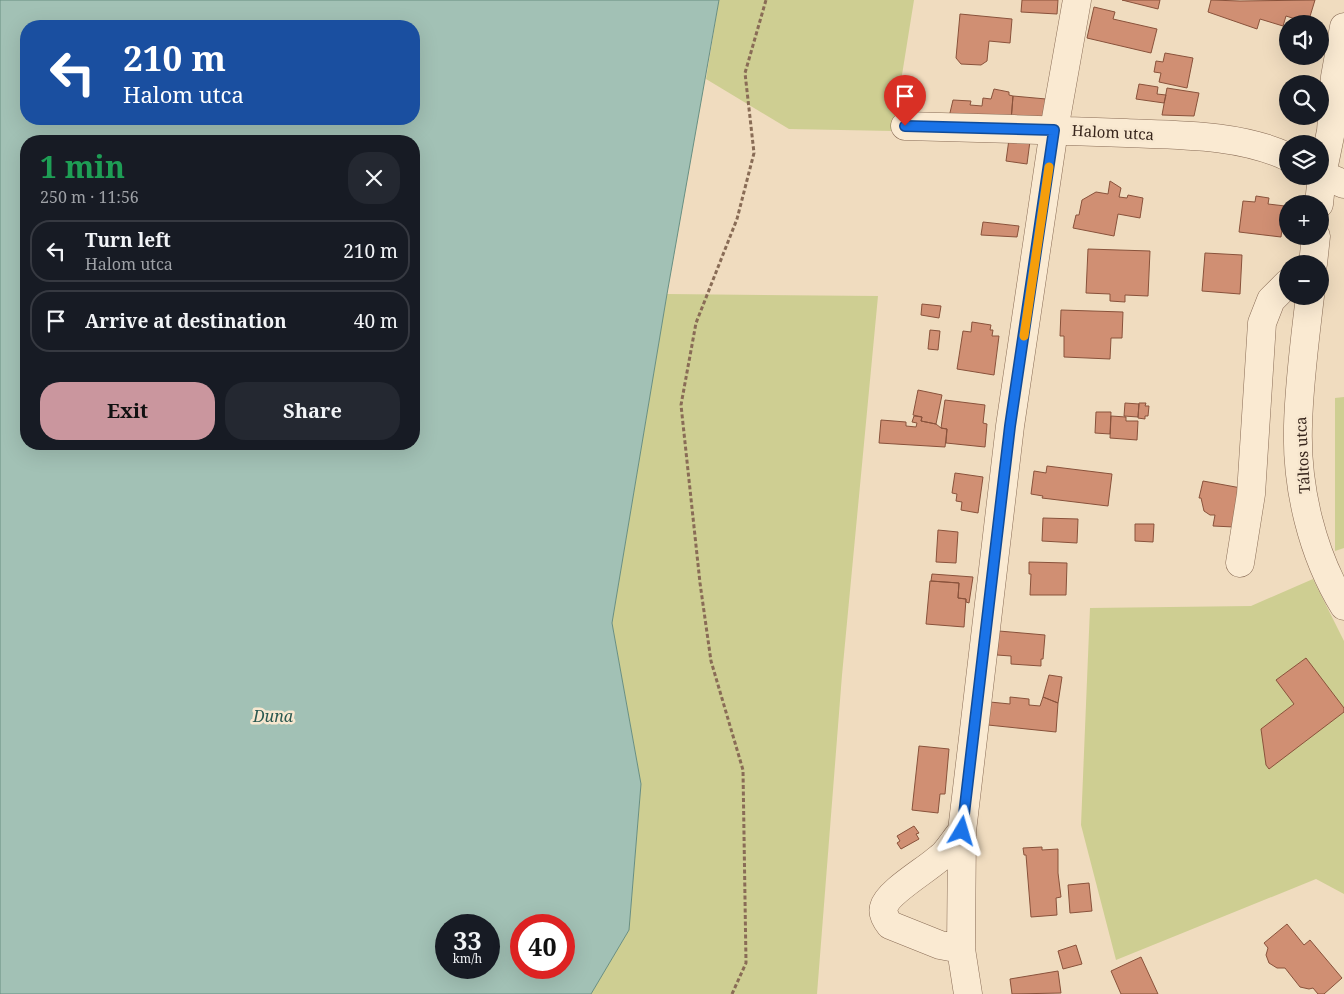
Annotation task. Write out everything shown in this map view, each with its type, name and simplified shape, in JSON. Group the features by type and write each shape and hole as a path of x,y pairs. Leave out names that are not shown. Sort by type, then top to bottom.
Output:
{"street":[{"path":"968,994 961,949 962,831 1010,426 1054,130 1077,0"},
{"path":"1329,177 1332,131 1339,105 1341,37 1344,28"},
{"name":"Halom utca","path":"905,126 1205,137 1246,144 1279,153"},
{"path":"1240,563 1250,494 1262,323 1272,300 1279,293"},
{"name":"Táltos utca","path":"1309,305 1298,428 1301,486 1316,547 1337,595 1344,606"},
{"path":"961,949 940,945 890,925 885,918 883,908 888,899 897,890 946,852 962,831"}],"path":[{"path":"732,994 746,963 743,770 711,660 699,574 681,405 696,323 736,219 754,153 745,73 766,0"}],"green space":[{"path":"719,0 914,0 893,131 789,129 706,79"},
{"path":"667,294 878,296 842,675 817,994 591,994 629,930 641,784 612,623"},
{"path":"1344,397 1344,548 1335,551 1335,398"},
{"path":"1313,579 1344,641 1344,894 1316,879 1116,960 1081,825 1090,608 1251,606"}],"water":[{"name":"Duna","path":"0,0 719,0 612,623 641,784 629,930 591,994 0,994"}],"building":[{"path":"1022,0 1058,0 1057,14 1021,12"},
{"path":"1122,0 1160,0 1158,9"},
{"path":"1211,0 1315,0 1310,15 1279,15 1279,25 1260,19 1257,29 1208,12"},
{"path":"1094,7 1115,12 1113,19 1157,29 1151,53 1087,38"},
{"path":"960,14 1012,19 1010,43 989,41 987,61 981,65 961,64 956,58"},
{"path":"1165,53 1193,58 1187,88 1159,82 1161,73 1154,72 1156,61 1163,62"},
{"path":"1139,84 1158,87 1157,94 1166,95 1164,103 1136,99"},
{"path":"1167,88 1199,93 1194,116 1162,115"},
{"path":"994,89 1009,92 1009,95 1013,96 1011,121 949,117 953,100 971,101 970,105 982,106 983,98 991,99"},
{"path":"1013,96 1046,99 1044,124 1011,121"},
{"path":"1010,132 1030,141 1027,164 1006,161"},
{"path":"1110,181 1121,188 1119,197 1127,198 1128,195 1143,198 1140,218 1118,214 1114,236 1073,228 1076,215 1079,215 1082,200 1096,192 1108,194"},
{"path":"1256,196 1269,198 1268,204 1279,205 1279,237 1239,232 1243,201 1255,202"},
{"path":"983,222 1019,226 1017,237 981,235"},
{"path":"1088,249 1150,251 1148,296 1125,295 1125,302 1110,301 1110,294 1086,293"},
{"path":"1205,253 1242,255 1240,294 1202,291"},
{"path":"922,304 941,306 939,318 921,315"},
{"path":"1061,310 1123,312 1122,338 1111,338 1110,359 1064,357 1064,336 1060,336"},
{"path":"972,322 991,325 990,330 993,330 992,336 999,336 994,375 957,369 963,331 971,332"},
{"path":"930,330 940,331 938,350 928,349"},
{"path":"918,390 942,395 936,424 921,421 922,417 913,415"},
{"path":"945,400 985,405 983,423 987,424 985,447 946,443 947,429 941,428"},
{"path":"1125,403 1139,404 1138,417 1124,416"},
{"path":"1139,403 1146,403 1145,406 1149,406 1148,416 1145,416 1145,419 1138,418"},
{"path":"1096,412 1111,412 1110,434 1095,433"},
{"path":"914,416 922,417 921,421 936,424 941,428 947,429 945,447 879,443 881,420 906,422 906,426 916,427 917,423 912,422"},
{"path":"1111,416 1126,417 1126,421 1138,421 1137,440 1110,438"},
{"path":"1047,466 1112,474 1108,506 1042,498 1043,496 1031,494 1034,471 1046,473"},
{"path":"955,473 983,477 978,513 961,510 962,502 956,501 957,494 952,493"},
{"path":"1203,481 1241,488 1234,527 1213,526 1215,515 1210,515 1204,511 1201,498 1199,498"},
{"path":"1043,518 1078,519 1077,543 1042,541"},
{"path":"1135,524 1154,524 1153,542 1135,541"},
{"path":"938,530 958,532 956,563 936,562"},
{"path":"1029,562 1067,563 1066,595 1030,595 1031,574 1029,574"},
{"path":"932,574 973,577 969,603 966,602 966,599 958,598 959,583 931,581"},
{"path":"930,581 959,583 958,598 966,599 964,627 926,624"},
{"path":"999,631 1045,635 1041,666 1011,664 1011,656 997,655"},
{"path":"1306,658 1344,708 1344,712 1269,769 1266,765 1261,729 1294,704 1276,680"},
{"path":"1049,675 1062,677 1058,703 1043,697"},
{"path":"1010,697 1029,699 1029,705 1040,706 1043,697 1058,703 1056,732 988,725 990,702 1010,704"},
{"path":"919,746 949,749 945,794 940,794 938,813 912,810"},
{"path":"914,826 919,833 916,834 919,839 901,849 897,843 900,841 897,836"},
{"path":"1042,847 1042,850 1058,849 1061,897 1056,898 1057,915 1031,917 1026,855 1024,855 1023,848"},
{"path":"1089,883 1092,911 1070,913 1068,885"},
{"path":"1287,924 1304,945 1310,940 1342,978 1324,994 1318,994 1313,988 1300,987 1285,968 1277,968 1269,963 1266,955 1268,948 1264,943"},
{"path":"1076,945 1082,964 1063,969 1058,951"},
{"path":"1141,957 1158,994 1121,994 1111,971"},
{"path":"1058,971 1061,993 1012,994 1010,979"}],"slow traffic":[{"path":"1024,336 1049,167"}],"route":[{"path":"905,126 1054,130 1010,426 962,831"}]}
